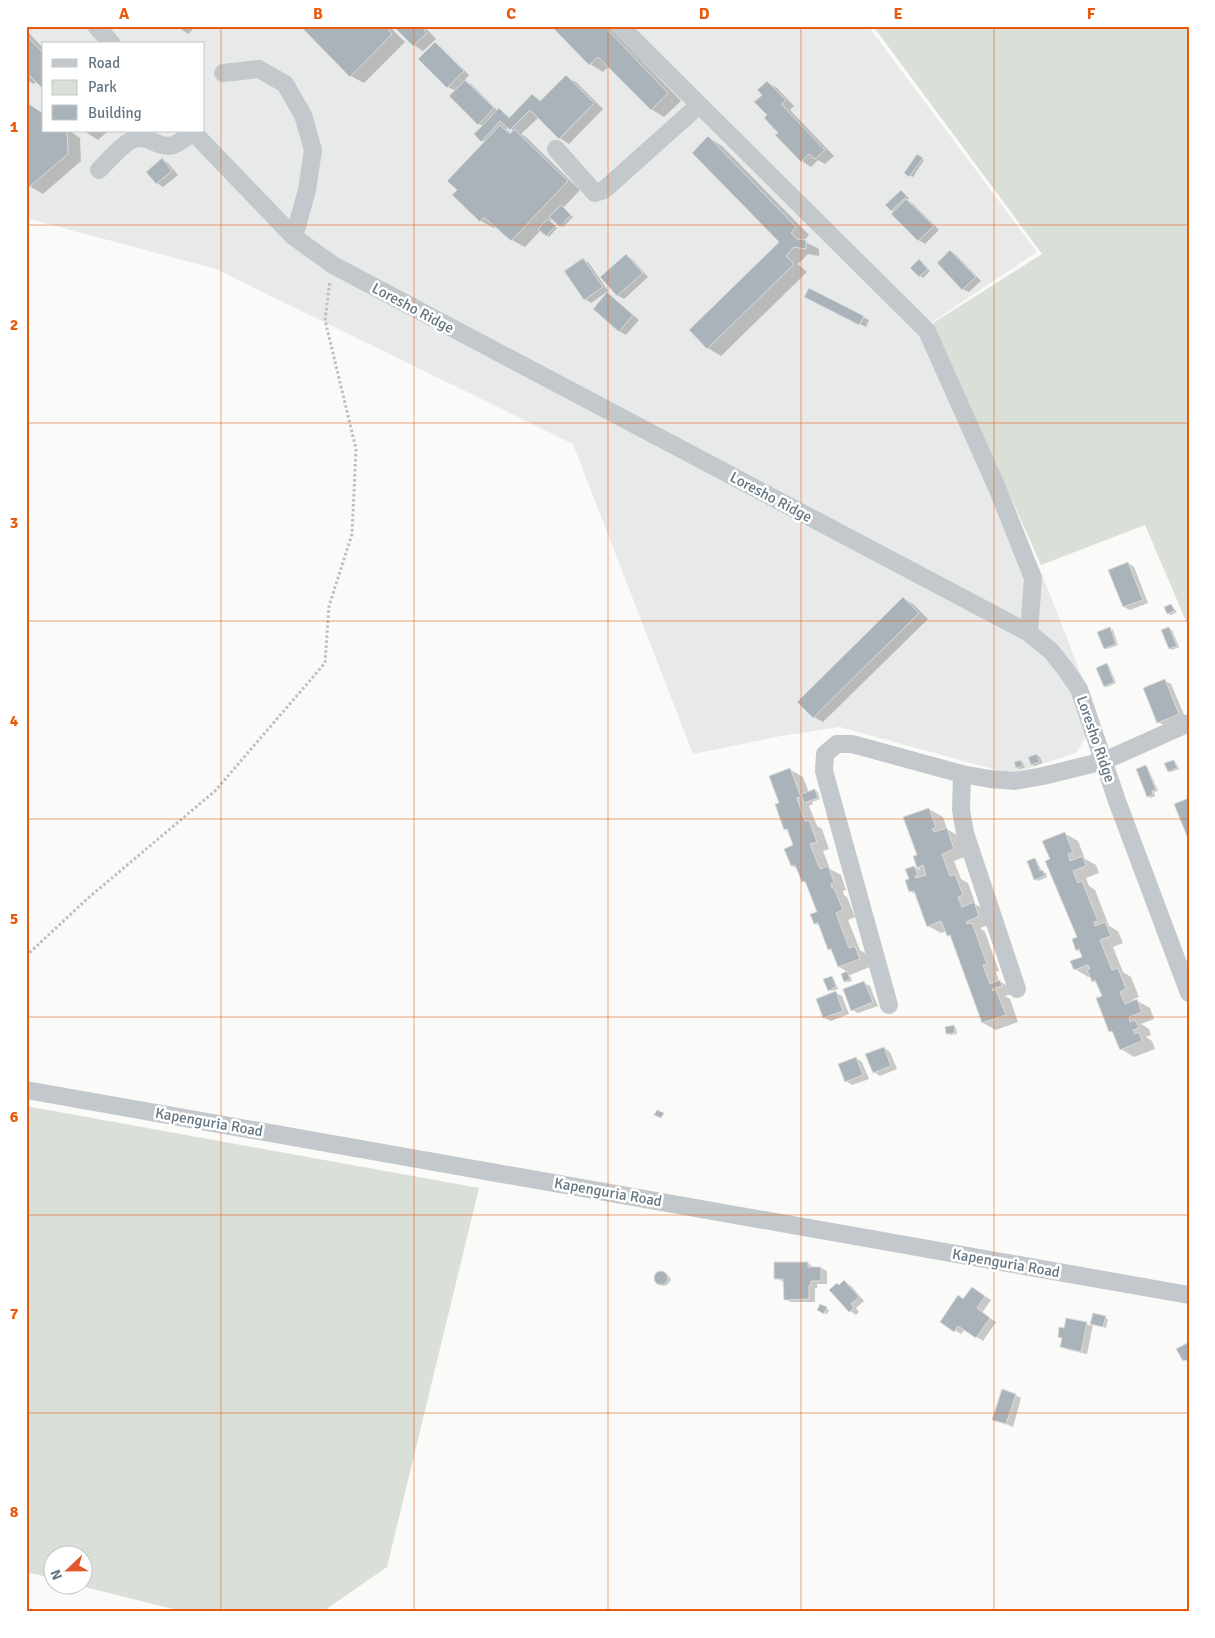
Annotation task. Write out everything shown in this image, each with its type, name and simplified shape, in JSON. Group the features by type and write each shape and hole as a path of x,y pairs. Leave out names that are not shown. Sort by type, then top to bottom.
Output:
{"street":[{"path":"96,26 110,42"},
{"path":"620,26 927,331 998,490 1033,578 1029,633"},
{"path":"222,73 259,69 285,84 304,115 313,150 307,190 294,237"},
{"path":"556,149 595,193 604,190 699,105"},
{"path":"99,170 127,143 137,138 150,140 163,147 176,145 192,132"},
{"name":"Loresho Ridge","path":"192,132 294,237 333,265 1029,633 1051,651 1079,689 1117,801 1189,993"},
{"path":"889,1005 824,770 825,754 837,744 852,744 962,774 1015,781 1104,761 1189,724"},
{"path":"962,774 961,810 965,833 1017,988"},
{"name":"Kapenguria Road","path":"26,1090 1189,1295"}],"path":[{"path":"26,956 87,899 215,791 325,663 329,606 352,534 356,449 325,320 333,265"}],"shaded area":[{"path":"26,26 868,26 1037,252 929,324 1044,579 1101,726 1092,728 1076,753 1011,774 840,727 781,736 693,754 573,444 216,269 26,218"}],"green space":[{"path":"873,26 1189,26 1189,628 1145,525 1041,565 933,323 1042,254"},
{"path":"26,1106 479,1188 387,1567 325,1610 311,1612 185,1612 92,1589 92,1546 42,1546 42,1576 26,1572"}],"building":[{"path":"300,26 385,26 392,34 350,77"},
{"path":"393,26 421,26 427,33 413,46"},
{"path":"551,26 604,26 668,93 651,110 598,57 589,65"},
{"path":"26,35 42,52 42,88 26,72"},
{"path":"435,42 464,71 447,88 418,59"},
{"path":"566,75 594,103 559,139 530,110 510,130 500,121 481,142 474,134 499,108 509,118 532,94 540,101"},
{"path":"465,80 494,108 478,125 449,96"},
{"path":"767,81 786,100 781,104 825,150 815,159 809,154 801,162 775,135 778,133 764,118 767,115 754,102 762,95 757,90"},
{"path":"26,104 29,104 42,113 42,132 67,132 68,154 29,187 26,186"},
{"path":"500,125 510,134 514,129 568,181 511,241 484,217 480,222 452,195 457,190 447,181"},
{"path":"708,136 796,227 791,233 797,239 806,240 806,249 794,247 786,256 794,264 707,349 689,330 779,242 692,153"},
{"path":"917,154 923,158 909,177 904,173"},
{"path":"162,158 172,171 156,184 146,172"},
{"path":"901,190 907,196 891,211 885,205"},
{"path":"906,199 934,226 918,241 891,214"},
{"path":"561,205 571,215 560,227 549,217"},
{"path":"548,219 556,226 546,236 538,229"},
{"path":"950,250 976,277 962,290 937,263"},
{"path":"626,254 643,273 617,296 600,277"},
{"path":"583,258 603,287 584,300 564,271"},
{"path":"919,259 928,269 919,277 910,268"},
{"path":"809,288 864,316 859,325 804,297"},
{"path":"607,292 633,315 619,332 593,309"},
{"path":"1128,562 1143,600 1123,607 1108,570"},
{"path":"903,597 919,613 813,718 797,702"},
{"path":"1171,604 1175,611 1167,614 1164,607"},
{"path":"1110,627 1116,644 1104,649 1097,632"},
{"path":"1169,627 1177,646 1169,649 1161,630"},
{"path":"1107,663 1114,682 1104,687 1096,668"},
{"path":"1165,679 1179,714 1157,723 1143,688"},
{"path":"1037,754 1040,762 1031,765 1028,757"},
{"path":"1021,760 1023,766 1016,768 1014,762"},
{"path":"1174,760 1177,768 1168,772 1164,763"},
{"path":"1146,765 1156,790 1152,791 1153,795 1147,797 1136,769"},
{"path":"790,768 801,797 797,798 805,821 809,820 817,842 810,844 820,869 828,866 834,882 831,884 832,888 834,888 843,910 836,913 849,948 855,946 860,959 838,967 831,949 828,950 818,923 814,924 810,914 817,912 805,881 802,882 795,865 791,866 784,849 793,845 787,829 784,830 775,804 779,803 769,776"},
{"path":"815,789 818,798 804,803 801,794"},
{"path":"1189,798 1189,841 1174,804"},
{"path":"929,808 936,827 932,829 934,832 947,828 954,849 942,854 950,876 955,874 963,895 958,897 962,907 974,902 979,916 966,922 967,924 972,923 987,964 983,965 990,984 1000,980 1002,986 992,989 993,991 996,990 1006,1015 982,1023 950,935 947,936 941,921 927,927 914,891 909,892 905,880 909,879 905,869 914,866 918,875 915,876 916,878 926,875 923,865 917,868 913,856 917,855 903,817"},
{"path":"1065,832 1073,852 1068,854 1070,861 1083,856 1086,866 1073,871 1078,883 1082,881 1098,921 1094,922 1095,926 1105,922 1111,936 1100,940 1112,970 1118,968 1126,989 1120,992 1125,1004 1137,999 1142,1012 1129,1017 1130,1022 1135,1020 1139,1028 1133,1030 1135,1034 1139,1032 1142,1041 1120,1050 1112,1031 1109,1032 1096,998 1102,996 1095,980 1092,982 1087,970 1090,969 1088,965 1074,970 1070,961 1082,957 1079,949 1076,951 1072,939 1077,937 1045,861 1050,859 1042,841"},
{"path":"1035,858 1040,871 1043,870 1045,876 1034,880 1027,861"},
{"path":"847,971 850,979 844,982 841,974"},
{"path":"832,976 836,987 828,991 823,979"},
{"path":"864,981 873,1002 851,1011 843,989"},
{"path":"836,991 843,1011 823,1018 816,999"},
{"path":"954,1025 955,1033 946,1034 945,1027"},
{"path":"884,1047 891,1066 873,1073 865,1054"},
{"path":"856,1057 863,1075 845,1082 838,1064"},
{"path":"657,1110 664,1113 661,1118 654,1115"},
{"path":"774,1262 808,1262 808,1267 821,1267 821,1281 811,1281 811,1285 809,1285 809,1299 784,1300 783,1279 774,1279"},
{"path":"661,1271 666,1273 668,1278 666,1283 661,1285 656,1283 654,1278 656,1273"},
{"path":"844,1280 859,1297 851,1304 854,1308 849,1312 829,1290"},
{"path":"972,1287 985,1296 977,1308 990,1318 976,1338 958,1326 954,1332 940,1322 958,1295 963,1299"},
{"path":"820,1304 827,1307 824,1314 817,1310"},
{"path":"1093,1313 1106,1316 1103,1327 1090,1324"},
{"path":"1066,1318 1087,1322 1081,1352 1060,1347 1062,1338 1058,1337 1059,1327 1064,1328"},
{"path":"1189,1342 1189,1364 1186,1360 1183,1361 1176,1349"},
{"path":"1002,1389 1016,1394 1006,1424 992,1420"}]}
